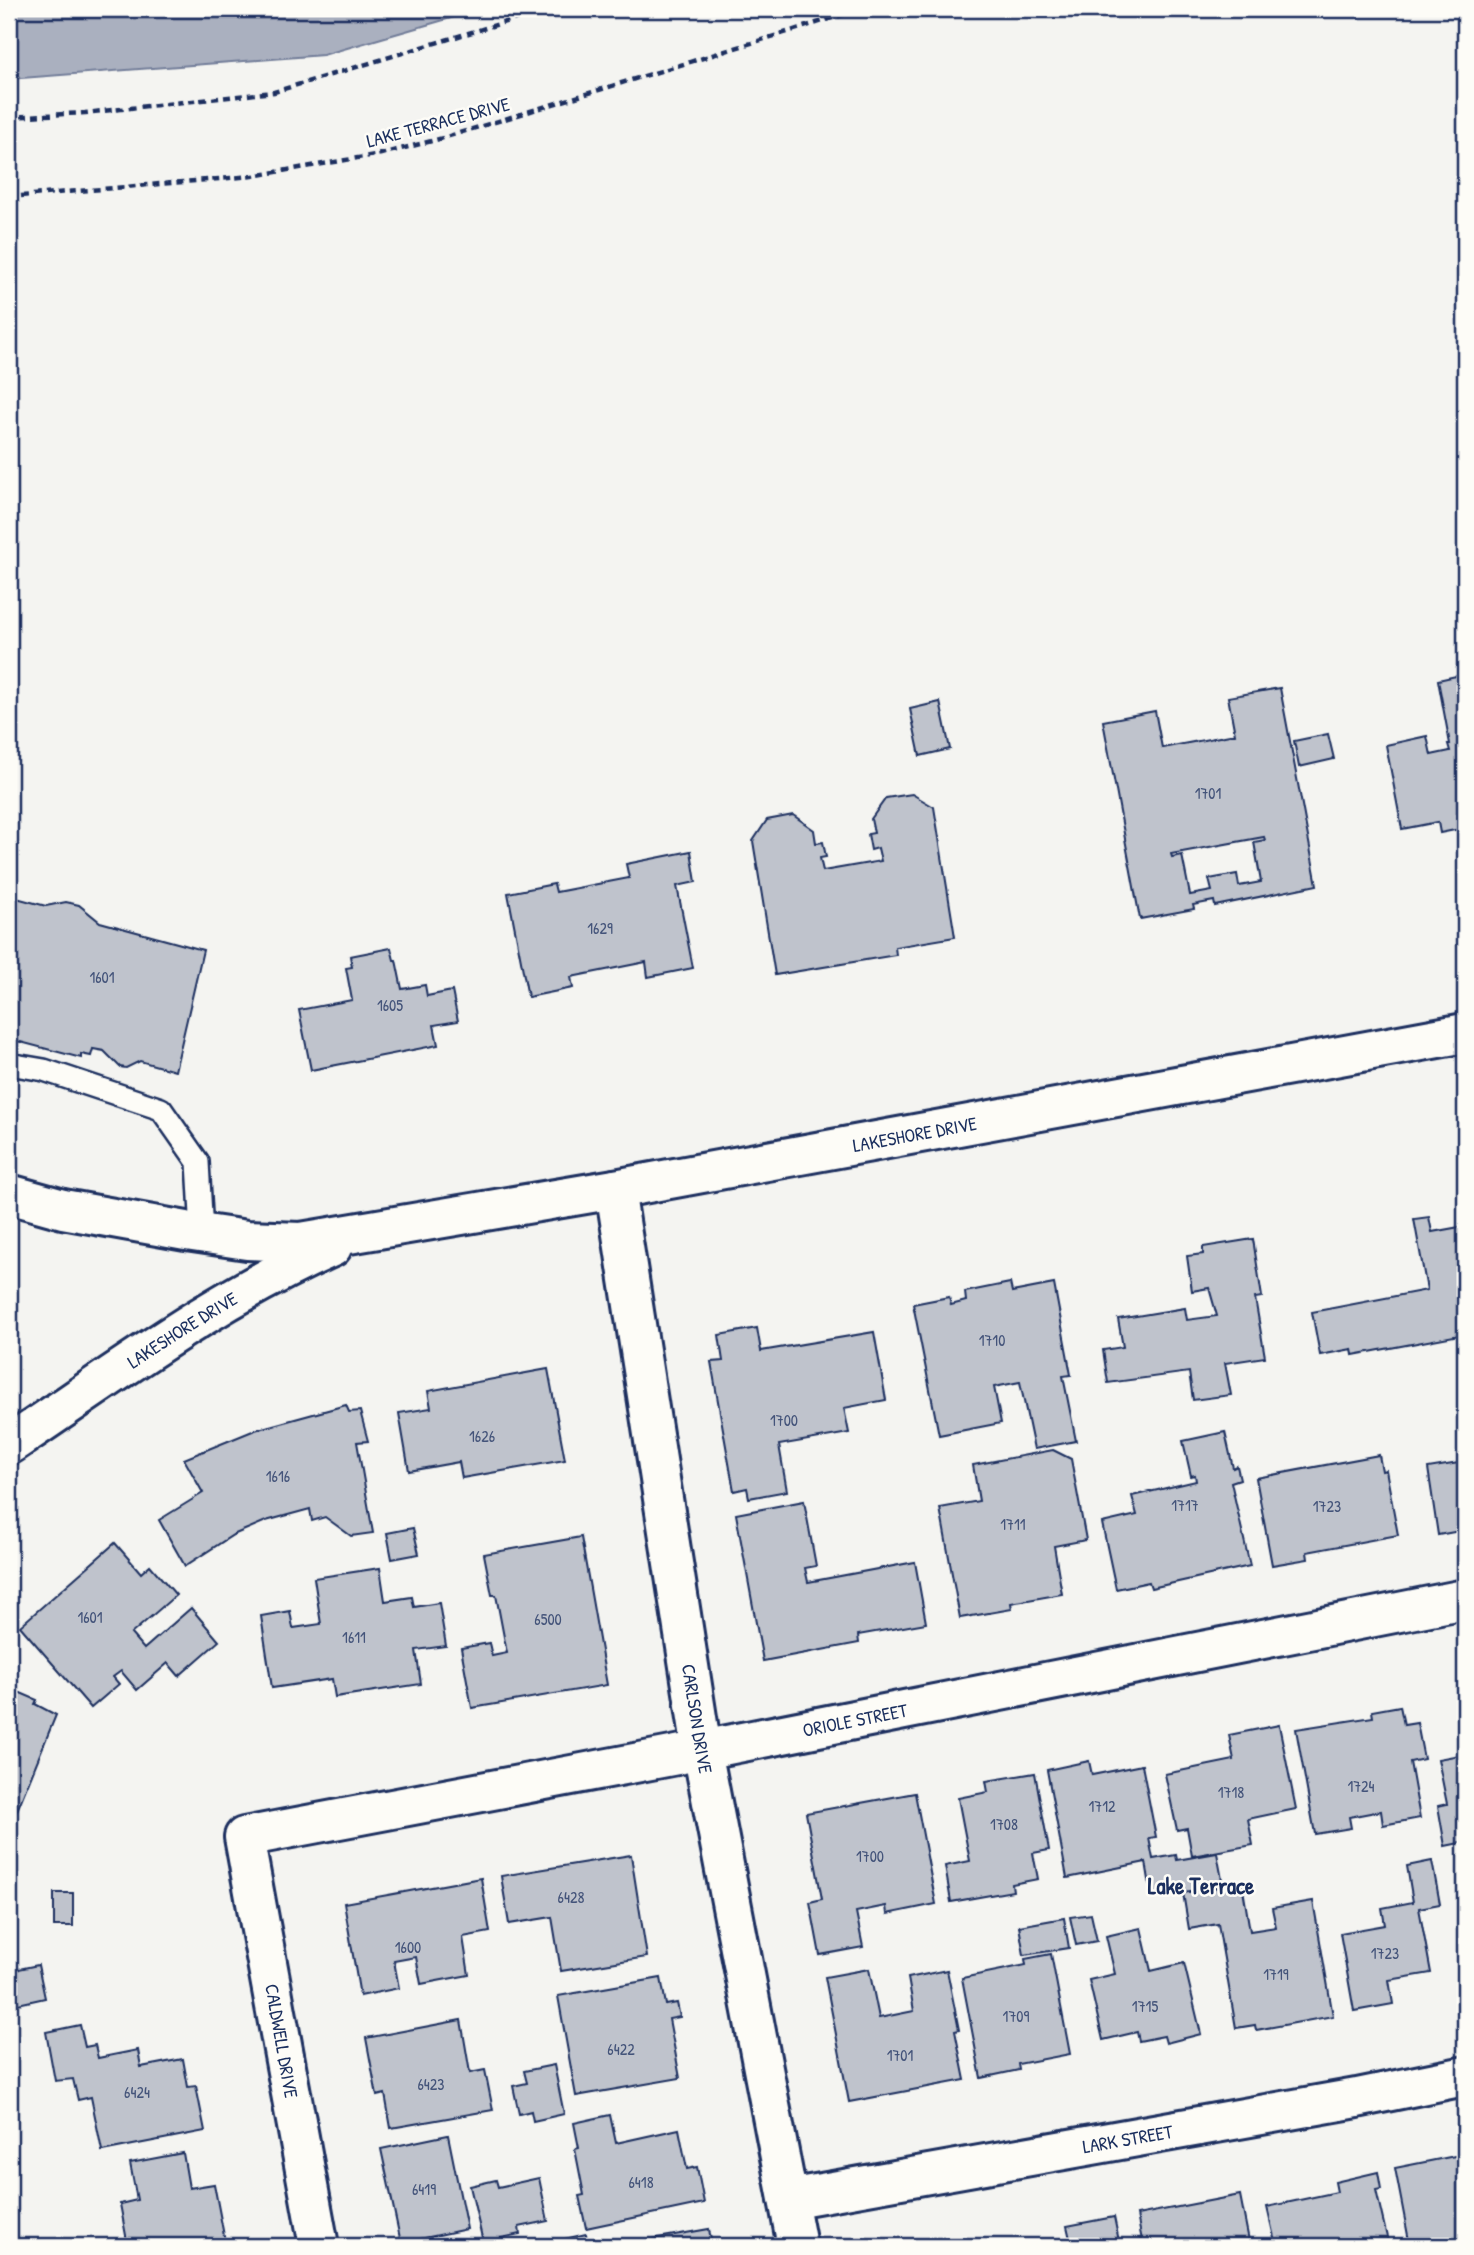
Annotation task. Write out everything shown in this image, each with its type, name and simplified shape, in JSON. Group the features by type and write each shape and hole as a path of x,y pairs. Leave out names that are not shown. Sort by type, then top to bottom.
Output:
{"street":[{"name":"LAKESHORE DRIVE","path":"9,1194 64,1209 202,1233 247,1240 301,1242 615,1189 1465,1033"},
{"name":"CARLSON DRIVE","path":"615,1189 702,1750 797,2246"},
{"name":"LAKESHORE DRIVE","path":"9,1445 209,1312 282,1269 366,1232"},
{"name":"ORIOLE STREET","path":"244,1837 702,1750 1465,1599"},
{"name":"CALDWELL DRIVE","path":"244,1837 319,2246"},
{"name":"LARK STREET","path":"788,2199 1465,2077"}],"lane":[{"path":"9,1064 44,1070 161,1109 198,1162 202,1233"}],"path":[{"path":"9,117 85,113 274,92 548,9"},
{"name":"LAKE TERRACE DRIVE","path":"9,197 253,176 381,154 443,138 862,9"}],"water":[{"path":"9,9 482,9 323,55 9,79"}],"building":[{"path":"1465,674 1465,828 1440,833 1438,822 1402,829 1386,745 1427,736 1431,755 1450,751 1438,680"},
{"path":"1280,688 1317,885 1215,906 1214,901 1193,905 1194,909 1140,919 1103,721 1155,711 1162,748 1235,734 1228,697","holes":["1264,837 1265,840 1254,842 1261,882 1239,886 1237,874 1209,879 1212,891 1190,895 1182,855 1172,857 1171,854"]},
{"path":"940,702 950,749 920,756 910,709"},
{"path":"1328,734 1334,759 1299,767 1294,741"},
{"path":"912,794 934,807 955,937 895,947 896,955 775,975 753,841 767,820 793,815 814,830 816,843 823,842 826,857 820,858 823,871 881,861 878,848 871,850 868,834 874,833 871,819 886,798"},
{"path":"691,851 696,882 677,886 693,968 648,977 646,962 571,977 573,988 528,997 508,893 554,884 556,892 629,878 626,864"},
{"path":"9,896 46,906 66,902 79,905 100,922 203,950 175,1071 140,1061 126,1068 120,1067 104,1051 93,1049 91,1056 81,1054 81,1058 9,1039"},
{"path":"391,948 402,989 425,985 427,996 452,991 458,1021 434,1025 438,1045 311,1070 299,1010 352,1000 346,968 352,967 350,956"},
{"path":"1429,1217 1432,1232 1465,1226 1465,1334 1353,1355 1352,1349 1320,1355 1312,1312 1427,1290 1414,1219"},
{"path":"1253,1239 1262,1297 1255,1298 1265,1357 1225,1363 1231,1395 1193,1400 1189,1372 1108,1383 1103,1350 1123,1347 1118,1319 1185,1308 1187,1320 1217,1316 1209,1288 1192,1291 1187,1256 1203,1254 1203,1247"},
{"path":"1010,1283 1012,1292 1054,1284 1071,1375 1063,1376 1076,1441 1034,1449 1020,1382 994,1387 1001,1423 939,1435 913,1304 949,1297 951,1305 966,1301 965,1292"},
{"path":"757,1328 761,1351 874,1332 886,1400 844,1408 849,1433 779,1445 787,1491 749,1498 747,1488 734,1491 711,1362 723,1361 719,1335"},
{"path":"548,1369 565,1460 462,1478 459,1462 409,1471 399,1413 431,1408 428,1391"},
{"path":"346,1405 349,1412 360,1411 368,1441 357,1442 373,1533 351,1536 325,1517 312,1521 310,1509 266,1521 233,1535 185,1566 159,1520 203,1493 184,1459 255,1430"},
{"path":"1225,1432 1233,1468 1237,1466 1240,1479 1231,1482 1250,1566 1151,1588 1149,1582 1116,1589 1102,1523 1137,1515 1132,1496 1196,1481 1195,1475 1191,1476 1183,1441"},
{"path":"1053,1450 1071,1459 1086,1540 1054,1546 1062,1594 1011,1603 1012,1609 960,1618 940,1508 979,1501 973,1465"},
{"path":"1379,1455 1382,1471 1386,1470 1398,1535 1307,1552 1308,1559 1272,1565 1256,1478"},
{"path":"1465,1462 1465,1530 1438,1535 1428,1468"},
{"path":"804,1501 816,1566 805,1568 808,1582 915,1562 926,1623 858,1635 859,1643 763,1661 736,1514"},
{"path":"413,1528 419,1554 392,1559 387,1533"},
{"path":"581,1537 607,1685 472,1708 461,1648 489,1643 492,1656 507,1653 496,1595 492,1595 484,1554"},
{"path":"115,1543 141,1573 150,1565 176,1595 131,1634 144,1649 191,1608 219,1641 179,1676 168,1663 137,1690 121,1671 113,1677 119,1684 91,1708 20,1626"},
{"path":"380,1568 385,1601 412,1597 414,1607 439,1603 446,1646 416,1650 421,1684 335,1697 332,1679 272,1688 261,1616 290,1611 293,1628 321,1624 314,1578"},
{"path":"9,1688 37,1700 35,1704 56,1715 9,1830"},
{"path":"1400,1706 1404,1725 1417,1723 1424,1759 1410,1762 1420,1818 1383,1825 1381,1811 1349,1817 1351,1828 1315,1834 1296,1729 1373,1717 1372,1711"},
{"path":"1279,1725 1296,1809 1248,1819 1253,1845 1192,1856 1187,1828 1177,1830 1165,1774 1234,1760 1229,1735"},
{"path":"1465,1754 1465,1842 1445,1846 1438,1806 1447,1804 1438,1759"},
{"path":"1089,1761 1092,1775 1142,1765 1156,1837 1149,1838 1153,1859 1176,1855 1177,1860 1217,1853 1223,1885 1152,1898 1146,1862 1067,1878 1047,1770"},
{"path":"1035,1773 1049,1850 1033,1853 1038,1879 1012,1884 1013,1891 951,1902 945,1866 970,1861 958,1798 988,1792 986,1781"},
{"path":"915,1793 936,1904 887,1914 886,1906 856,1912 863,1947 820,1955 810,1902 822,1899 806,1813"},
{"path":"631,1855 647,1957 561,1971 552,1917 509,1924 501,1876"},
{"path":"1432,1861 1440,1904 1419,1908 1431,1973 1389,1980 1393,2004 1354,2011 1340,1933 1385,1925 1382,1908 1413,1902 1407,1866"},
{"path":"481,1878 490,1932 463,1937 469,1975 421,1984 416,1957 394,1961 399,1988 360,1996 344,1903"},
{"path":"1242,1883 1250,1931 1276,1927 1272,1908 1313,1901 1333,2016 1256,2030 1255,2025 1236,2028 1218,1924 1189,1929 1183,1893"},
{"path":"54,1893 73,1893 73,1926 54,1926"},
{"path":"1091,1914 1097,1941 1076,1945 1070,1917"},
{"path":"1064,1918 1069,1948 1024,1955 1019,1926"},
{"path":"1141,1928 1151,1971 1184,1963 1201,2034 1166,2043 1164,2036 1139,2041 1137,2032 1103,2040 1089,1980 1115,1974 1106,1936"},
{"path":"1051,1954 1070,2054 1018,2064 1019,2070 981,2078 962,1978 1026,1965 1025,1959"},
{"path":"38,1965 45,1998 9,2006 9,1971"},
{"path":"869,1969 879,2018 914,2011 908,1978 947,1970 959,2030 955,2031 965,2080 849,2102 825,1977"},
{"path":"661,1978 666,2005 677,2003 680,2017 669,2019 680,2078 576,2096 558,1996"},
{"path":"461,2020 470,2073 485,2070 493,2110 391,2128 385,2094 377,2096 366,2038"},
{"path":"80,2025 85,2047 95,2045 98,2058 138,2050 141,2067 183,2059 188,2087 196,2086 205,2131 102,2151 91,2097 78,2100 73,2079 55,2081 46,2032"},
{"path":"554,2065 564,2114 533,2121 531,2111 519,2114 513,2086 527,2083 524,2071"},
{"path":"610,2115 616,2143 679,2129 687,2169 697,2167 704,2203 586,2228 579,2196 584,2195 575,2149 579,2148 574,2123"},
{"path":"448,2135 467,2229 401,2243 381,2149"},
{"path":"183,2153 189,2188 214,2184 226,2246 128,2246 120,2204 137,2200 130,2163"},
{"path":"1465,2154 1465,2246 1410,2246 1395,2168"},
{"path":"1378,2172 1381,2189 1376,2190 1389,2246 1276,2246 1267,2207 1337,2192 1335,2182"},
{"path":"539,2178 548,2221 519,2227 520,2234 483,2242 470,2186 496,2180 498,2187"},
{"path":"1240,2195 1250,2246 1143,2246 1137,2215"},
{"path":"1114,2217 1120,2246 1055,2246 1071,2243 1067,2226"},
{"path":"709,2229 712,2246 629,2246 629,2243"},
{"path":"586,2234 589,2246 553,2246 552,2242"}],"district":[{"name":"Lake Terrace","path":"1201,1886"}]}
